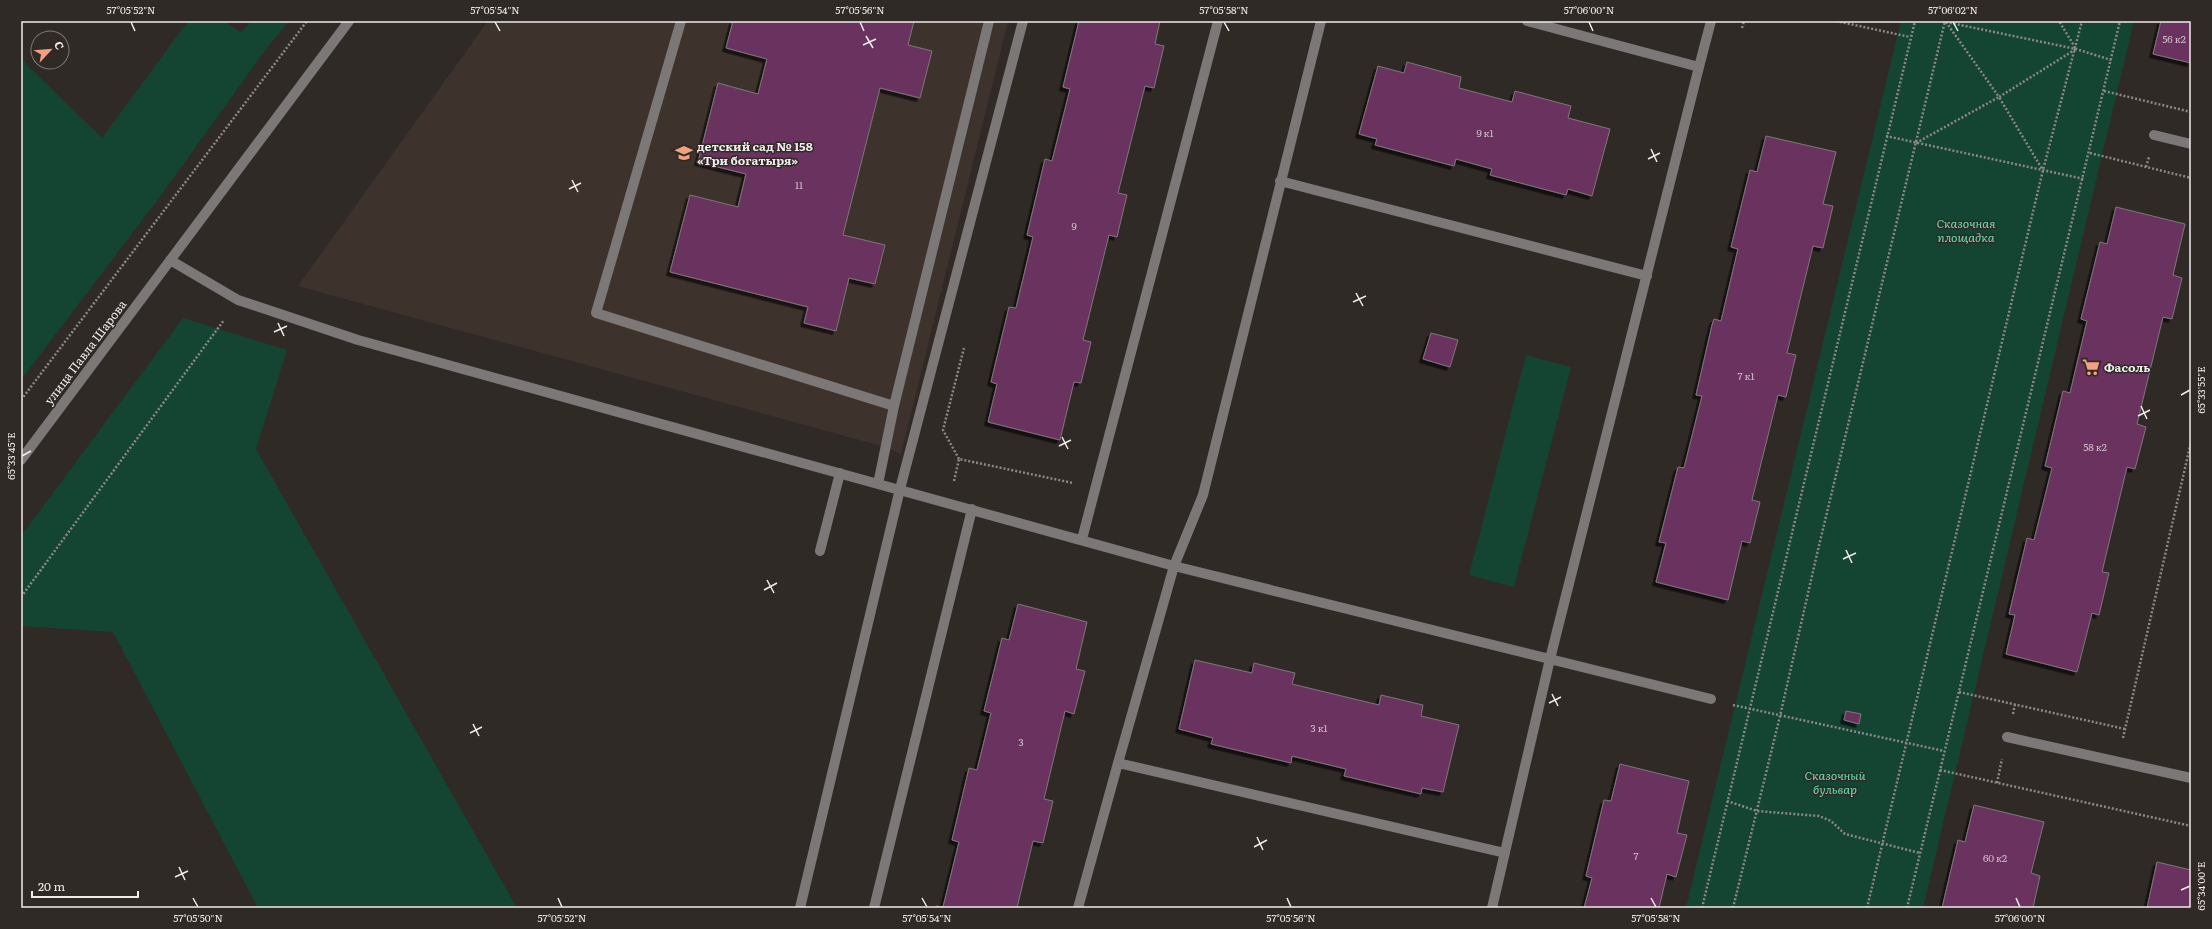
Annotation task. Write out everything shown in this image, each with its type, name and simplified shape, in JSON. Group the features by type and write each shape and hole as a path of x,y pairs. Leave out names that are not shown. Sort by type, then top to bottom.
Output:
{"street":[{"name":"улица Павла Шарова","path":"21,460 349,21"},
{"path":"681,21 596,313 894,406"},
{"path":"878,484 894,406 989,21"},
{"path":"800,908 900,489 1023,21"},
{"path":"1082,539 1218,21"},
{"path":"1078,908 1174,566 1203,495 1321,21"},
{"path":"1526,21 1699,67"},
{"path":"1492,908 1550,659 1711,21"},
{"path":"2154,135 2191,144"},
{"path":"1280,181 1646,276"},
{"path":"170,260 238,300 358,340 840,474 1082,539 1174,566 1711,699"},
{"path":"820,551 840,474"},
{"path":"874,908 972,509"},
{"path":"2007,737 2191,778"},
{"path":"1118,763 1505,853"}],"path":[{"path":"21,400 307,21"},
{"path":"1742,28 1744,21"},
{"path":"1836,21 1910,37"},
{"path":"1702,908 1914,21"},
{"path":"1945,21 2076,49 2111,60"},
{"path":"1945,21 1999,97 2043,170"},
{"path":"1733,908 1945,21"},
{"path":"2059,21 2076,49"},
{"path":"1867,908 2043,170 2076,49 2082,21"},
{"path":"1907,908 2084,178 2120,21"},
{"path":"1916,143 1999,97 2076,49"},
{"path":"2104,90 2191,112"},
{"path":"1886,136 2084,178"},
{"path":"2090,153 2191,178"},
{"path":"21,596 238,300"},
{"path":"2117,761 2191,442"},
{"path":"950,503 959,459 1095,488"},
{"path":"1959,692 2125,729"},
{"path":"1711,699 1750,710 1944,751"},
{"path":"1940,770 2191,826"},
{"path":"1728,802 1757,811 1819,816 1831,821 1845,834 1920,853"}],"shaded area":[{"name":"детский сад № 158 «Три богатыря»","path":"488,21 1008,21 901,454 885,447 298,286"}],"green space":[{"path":"188,21 224,21 241,33 251,21 289,21 266,49 162,194 21,380 21,54 30,70 32,70 102,138"},
{"name":"Сказочный бульвар","path":"1901,21 2134,21 1923,908 1686,908"},
{"path":"183,318 287,350 256,449 517,908 258,908 113,632 21,626 21,536"},
{"path":"1526,355 1571,367 1514,587 1469,575"}],"building":[{"path":"733,21 914,21 908,45 932,51 920,98 880,88 843,235 885,245 875,284 849,278 836,331 804,323 808,307 670,272 690,195 738,207 746,174 698,162 718,83 758,94 767,59 726,48"},
{"path":"1079,21 1160,21 1155,44 1164,46 1154,88 1145,86 1118,193 1127,195 1117,237 1109,235 1083,340 1091,342 1081,383 1074,382 1060,440 988,422 997,384 991,382 1009,307 1016,308 1033,237 1027,235 1045,159 1052,161 1070,89 1063,87"},
{"path":"2161,21 2191,21 2191,63 2153,54"},
{"path":"1407,62 1461,77 1459,88 1512,102 1515,91 1571,106 1568,118 1610,129 1592,196 1568,189 1566,195 1490,175 1492,169 1456,159 1454,166 1375,145 1377,139 1359,134 1378,66 1404,73"},
{"path":"1766,136 1836,152 1823,204 1833,206 1823,248 1813,246 1787,353 1796,355 1786,397 1778,395 1752,500 1760,502 1750,543 1742,541 1728,600 1656,582 1666,543 1659,542 1678,467 1684,468 1702,396 1696,395 1712,325 1714,319 1721,321 1738,249 1731,247 1750,170 1757,172"},
{"path":"2116,207 2185,224 2173,275 2182,278 2172,319 2163,317 2137,424 2146,427 2135,469 2127,467 2102,572 2109,573 2099,615 2092,613 2077,672 2006,654 2015,615 2009,614 2027,538 2034,540 2052,468 2045,466 2063,391 2070,393 2087,321 2081,319 2100,242 2107,244"},
{"path":"1431,333 1458,340 1450,367 1423,359"},
{"path":"1018,604 1087,622 1076,669 1085,671 1074,714 1065,711 1044,799 1053,801 1043,843 1033,841 1017,908 935,908 936,906 943,907 959,842 952,840 969,768 977,770 991,713 984,711 1002,638 1009,640"},
{"path":"1195,660 1252,673 1254,663 1295,673 1292,684 1379,705 1381,695 1423,705 1421,716 1459,725 1443,792 1422,788 1421,794 1344,776 1346,769 1292,756 1291,763 1211,744 1213,738 1179,729"},
{"path":"1846,711 1861,714 1859,724 1844,720"},
{"path":"1620,764 1689,781 1677,833 1687,835 1676,877 1667,874 1659,908 1584,908 1592,878 1586,876 1604,800 1611,801"},
{"path":"1974,805 2044,822 2031,873 2040,876 2033,908 1942,908 1958,840 1965,842"},
{"path":"2157,862 2191,870 2191,908 2147,908"}],"place":[{"name":"детский сад № 158 «Три богатыря»","path":"684,153"},
{"name":"Фасоль","path":"2091,367"}],"park label":[{"name":"Сказочная площадка","path":"1966,230"}]}
